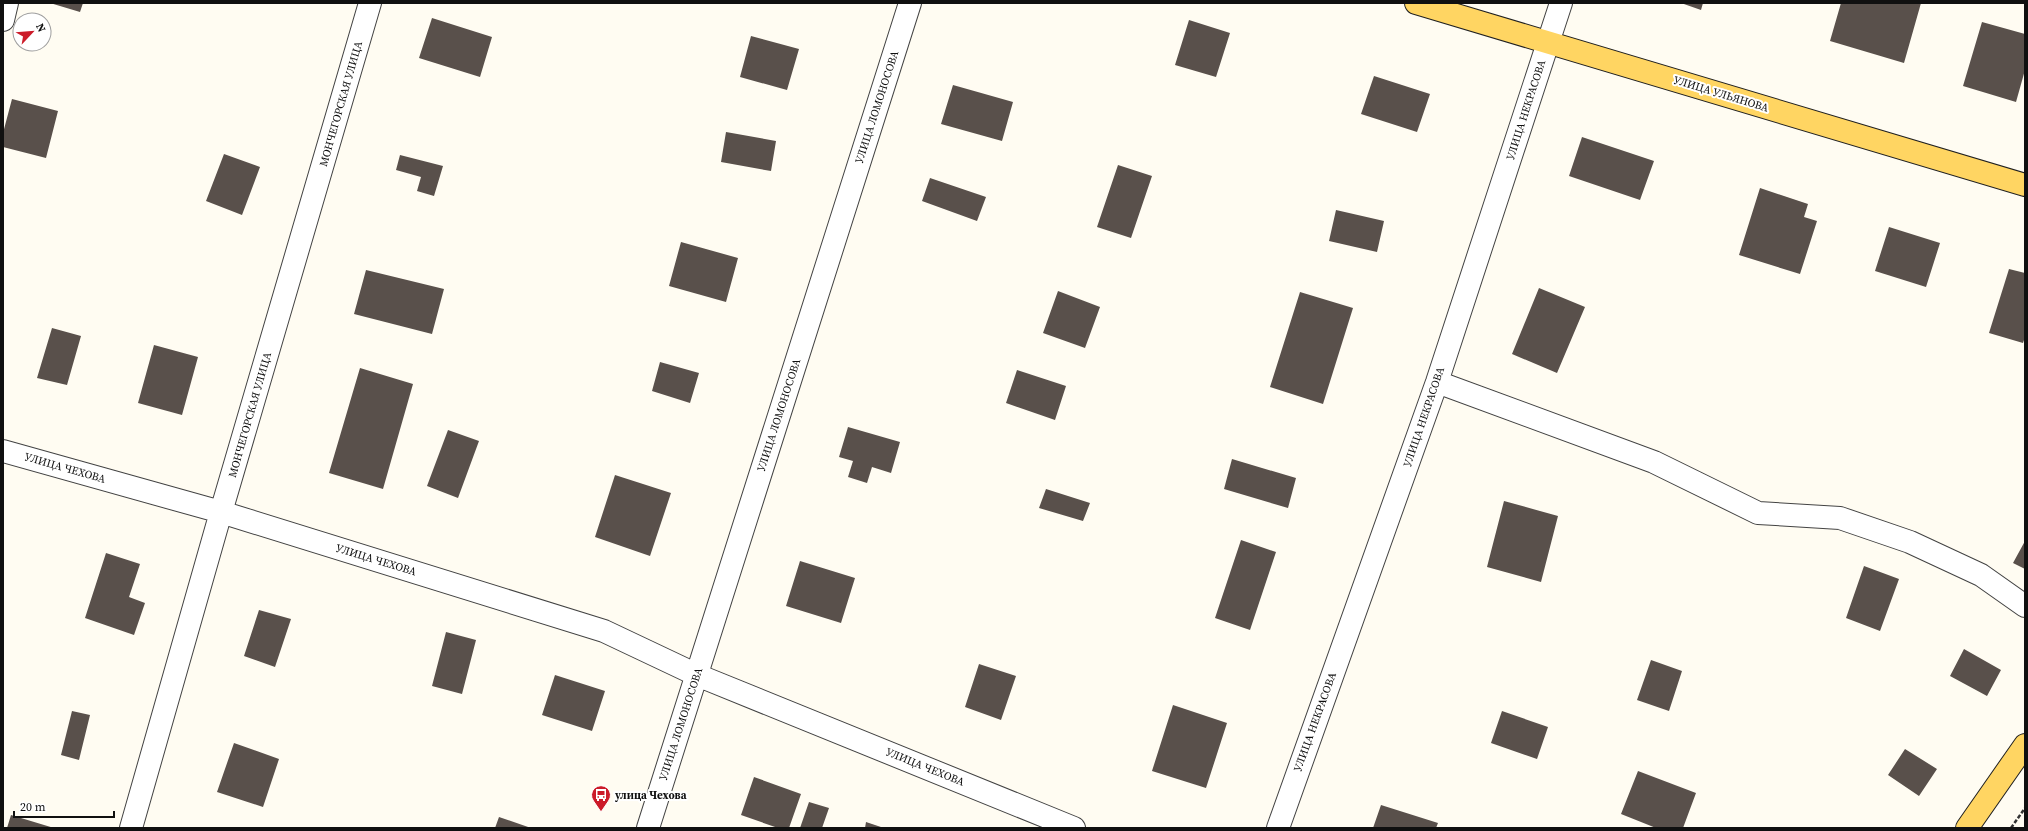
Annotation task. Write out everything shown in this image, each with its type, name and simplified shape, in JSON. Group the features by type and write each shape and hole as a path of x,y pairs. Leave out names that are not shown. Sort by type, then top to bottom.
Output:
{"main road":[{"name":"УЛИЦА УЛЬЯНОВА","path":"1416,3 2025,185"},
{"path":"1967,828 2025,745"}],"street":[{"path":"3,20 8,3"},
{"name":"МОНЧЕГОРСКАЯ УЛИЦА","path":"132,828 370,3"},
{"name":"УЛИЦА ЛОМОНОСОВА","path":"648,828 910,3"},
{"name":"УЛИЦА НЕКРАСОВА","path":"1278,828 1437,382 1561,3"},
{"path":"1437,382 1654,462 1758,513 1840,518 1910,542 1981,575 2025,606"},
{"name":"УЛИЦА ЧЕХОВА","path":"3,451 222,512 604,631 697,674 1074,828"}],"path":[{"path":"2011,828 2025,808"}],"building":[{"path":"50,3 83,3 80,12"},
{"path":"1681,3 1703,3 1701,10"},
{"path":"1841,3 1921,3 1904,63 1830,41"},
{"path":"432,18 492,37 480,77 419,58"},
{"path":"1189,20 1230,33 1216,77 1175,65"},
{"path":"1982,22 2025,34 2025,70 2016,102 1963,86"},
{"path":"751,36 799,49 787,90 740,77"},
{"path":"1374,76 1430,94 1417,132 1361,114"},
{"path":"953,85 1013,102 1002,141 941,124"},
{"path":"12,99 58,111 46,158 3,147 3,133"},
{"path":"726,132 776,141 771,171 721,162"},
{"path":"1582,137 1654,161 1640,200 1569,176"},
{"path":"224,154 260,167 242,215 206,201"},
{"path":"400,155 443,166 434,196 417,191 421,177 396,170"},
{"path":"1118,165 1152,176 1131,238 1097,227"},
{"path":"930,178 986,197 977,221 922,201"},
{"path":"1760,188 1808,204 1804,217 1817,221 1800,274 1739,255"},
{"path":"1336,210 1384,221 1377,252 1329,241"},
{"path":"1889,227 1940,243 1926,287 1875,271"},
{"path":"681,242 738,258 726,302 669,286"},
{"path":"2009,269 2025,273 2025,337 2023,343 1989,333"},
{"path":"366,270 444,289 432,334 354,314"},
{"path":"1539,288 1585,307 1557,373 1512,354"},
{"path":"1058,291 1100,307 1085,348 1043,333"},
{"path":"1300,292 1353,308 1323,404 1270,387"},
{"path":"52,328 81,336 67,385 37,378"},
{"path":"154,345 198,357 182,415 138,403"},
{"path":"660,362 699,373 690,403 652,391"},
{"path":"360,368 413,384 383,489 329,473"},
{"path":"1017,370 1066,386 1055,420 1006,403"},
{"path":"848,427 900,442 891,473 872,467 867,483 848,477 853,461 839,457"},
{"path":"448,430 479,441 458,498 427,486"},
{"path":"1232,459 1296,478 1288,508 1224,489"},
{"path":"615,475 671,493 650,556 595,537"},
{"path":"1046,489 1090,503 1083,521 1039,508"},
{"path":"1504,501 1558,516 1541,582 1487,567"},
{"path":"1241,540 1276,552 1250,630 1215,618"},
{"path":"2025,541 2025,569 2013,563"},
{"path":"106,553 140,564 129,597 145,603 134,635 85,618"},
{"path":"800,561 855,578 841,623 786,606"},
{"path":"1864,566 1899,579 1880,631 1846,618"},
{"path":"259,610 291,619 275,667 244,656"},
{"path":"446,632 476,640 462,694 432,686"},
{"path":"1964,649 2001,670 1987,696 1950,676"},
{"path":"1651,660 1682,671 1669,711 1637,700"},
{"path":"979,664 1016,676 1001,720 965,707"},
{"path":"555,675 605,691 592,731 542,715"},
{"path":"1173,705 1227,723 1206,788 1152,771"},
{"path":"72,711 90,715 79,760 61,755"},
{"path":"1502,711 1548,727 1537,759 1491,743"},
{"path":"234,743 279,759 263,807 217,792"},
{"path":"1905,749 1937,769 1919,796 1888,775"},
{"path":"1638,771 1696,793 1683,828 1656,828 1621,814"},
{"path":"754,777 801,794 789,828 778,828 741,815"},
{"path":"809,802 829,808 822,828 800,828"},
{"path":"1381,805 1438,823 1436,828 1373,828"},
{"path":"11,815 54,828 7,828"},
{"path":"499,817 531,828 495,828"},
{"path":"866,822 884,828 865,828"}],"place":[{"name":"улица Чехова","path":"601,812"}]}
